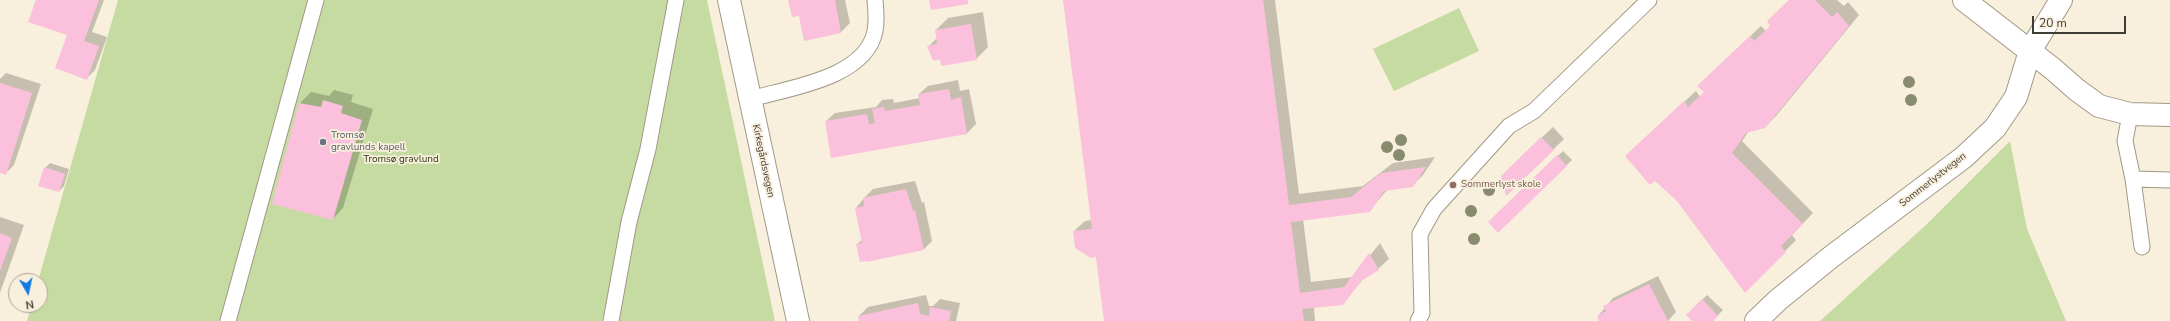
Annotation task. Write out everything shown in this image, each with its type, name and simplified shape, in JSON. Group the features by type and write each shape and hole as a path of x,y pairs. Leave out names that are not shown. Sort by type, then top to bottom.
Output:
{"street":[{"name":"Kirkegårdsvegen","path":"729,0 798,321"},
{"path":"1964,0 2099,106 2130,114 2170,115"},
{"name":"Sommerlystvegen","path":"1756,321 1778,300 1831,257 1964,157 1995,128 2016,96 2030,51 2061,0"}],"lane":[{"path":"228,321 316,0"},
{"path":"611,321 630,222 648,149 676,0"},
{"path":"750,99 837,74 854,63 864,53 875,31 875,0"},
{"path":"1418,321 1422,313 1420,234 1434,209 1509,126 1534,111 1649,0"},
{"path":"2130,114 2125,141 2133,180 2142,247"},
{"path":"2133,180 2170,180"}],"green space":[{"name":"Tromsø gravlund","path":"118,0 707,0 775,321 27,321 30,313 48,313 48,273 40,273"},
{"path":"1459,8 1479,51 1394,91 1373,49"},
{"path":"2010,141 2027,229 2066,321 1820,321 1926,225"}],"building":[{"path":"36,0 99,0 84,41 99,46 87,80 55,68 67,35 28,22"},
{"path":"788,0 835,0 841,33 804,41 799,16 792,17"},
{"path":"929,0 968,0 968,4 931,10"},
{"path":"1063,0 1263,0 1289,205 1351,197 1381,173 1426,167 1413,187 1384,191 1370,212 1291,222 1300,293 1344,287 1369,253 1379,270 1361,281 1343,305 1302,309 1304,321 1104,321 1096,257 1091,258 1075,248 1073,231 1092,229"},
{"path":"1789,0 1815,0 1832,17 1837,12 1849,26 1765,128 1746,133 1732,153 1803,224 1781,246 1786,252 1745,293 1677,201 1655,181 1650,185 1625,156 1684,101 1688,107 1704,92 1697,86 1750,36 1754,41 1770,26 1767,21"},
{"path":"971,24 977,60 941,66 940,59 933,61 927,46 937,44 935,30"},
{"path":"0,83 32,93 6,175 0,173"},
{"path":"949,89 951,100 961,97 967,134 831,158 825,121 867,114 869,124 875,123 872,109 884,107 885,111 920,105 918,94"},
{"name":"Tromsø gravlunds kapell","path":"323,100 343,106 341,113 362,120 333,220 272,204 299,103 321,107"},
{"path":"1541,137 1554,150 1506,196 1501,176"},
{"path":"1557,155 1567,166 1498,233 1488,222"},
{"path":"44,167 65,174 59,192 38,186"},
{"path":"906,189 913,211 915,210 924,250 860,262 856,244 862,243 855,208 864,206 863,198"},
{"path":"0,233 12,238 0,271"},
{"path":"1649,284 1668,321 1599,321 1597,316 1606,311 1603,306"},
{"path":"1702,299 1718,316 1713,321 1692,321 1686,315"},
{"path":"918,303 920,314 929,316 930,307 951,311 949,321 859,321 858,316"}],"place":[{"name":"Tromsø gravlunds kapell","path":"323,142"},
{"name":"Sommerlyst skole","path":"1453,185"}]}
